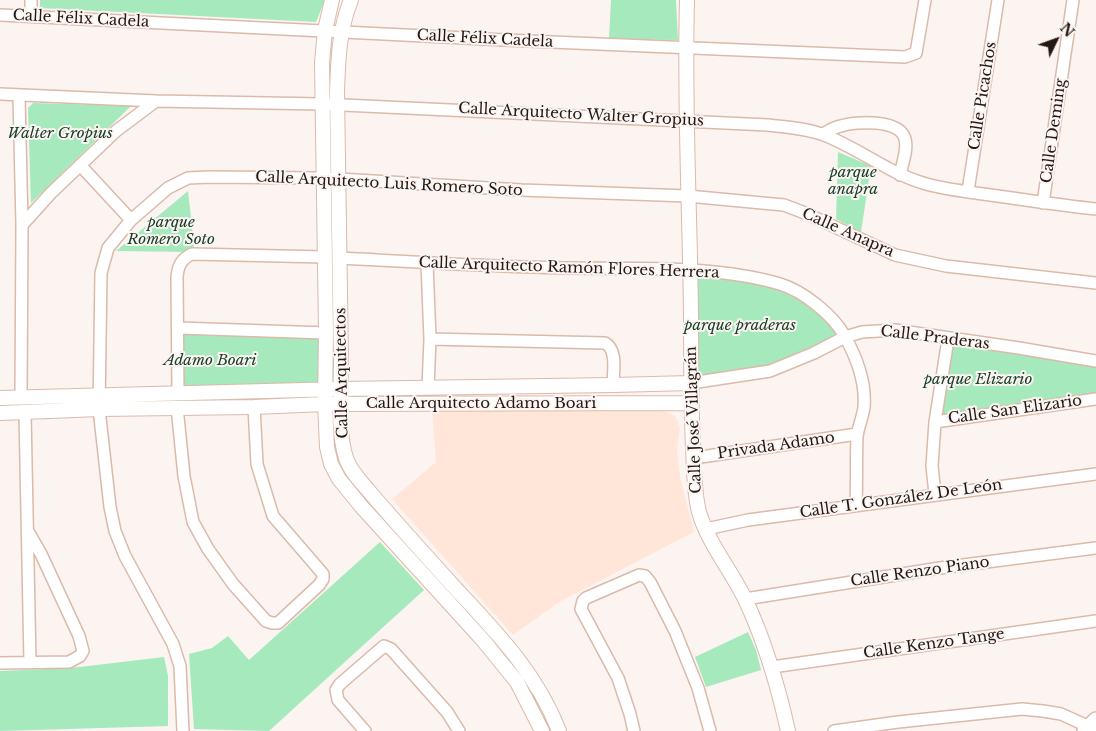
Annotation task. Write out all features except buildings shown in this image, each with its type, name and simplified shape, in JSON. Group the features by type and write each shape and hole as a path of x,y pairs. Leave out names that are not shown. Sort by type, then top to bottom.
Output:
{"street":[{"path":"31,0 31,16"},
{"name":"Calle Arquitectos","path":"332,0 325,30 322,63 326,333 325,404 327,447 331,464 339,479 361,506 482,639 516,682 542,731"},
{"name":"Calle Arquitectos","path":"350,0 341,31 337,104 340,404 346,460 354,474 527,669 544,697 559,731"},
{"name":"Calle José Villagrán","path":"687,0 685,120 690,270 691,383 696,492 699,512 706,529 744,599 772,667 788,731"},
{"name":"Calle Félix Cadela","path":"0,15 905,58 916,53 925,0"},
{"name":"Calle Picachos","path":"968,192 998,0"},
{"name":"Calle Deming","path":"1043,203 1073,0"},
{"path":"0,94 156,102 322,104"},
{"path":"20,96 22,225 21,397"},
{"path":"22,225 51,193 116,130 156,102"},
{"name":"Calle Arquitecto Walter Gropius","path":"322,104 768,124 823,134 900,174 923,183 968,192 1096,209"},
{"path":"823,134 838,126 868,122 898,129 905,138 906,146 900,174"},
{"path":"80,166 131,220"},
{"name":"Calle Arquitecto Luis Romero Soto","path":"183,731 180,666 173,644 125,556 115,531 110,507 99,402 101,273 108,248 131,220 168,188 188,178 339,178 521,190 688,196"},
{"name":"Calle Anapra","path":"688,196 784,205 895,255 929,263 1096,284"},
{"path":"254,407 256,464 273,516 321,570 323,579 282,622 272,623 266,620 232,584 193,522 184,476 178,400 178,268 185,257 192,254 325,257"},
{"name":"Calle Arquitecto Ramón Flores Herrera","path":"340,258 528,267 690,270 754,278 783,285 800,293 838,325 845,337 864,389 864,409 857,434 856,505"},
{"path":"427,263 430,339 428,388"},
{"path":"179,328 326,333"},
{"name":"Calle Praderas","path":"691,383 770,371 814,353 845,337 862,332 896,330 1096,359"},
{"path":"430,339 605,342 612,349 613,385"},
{"path":"935,494 932,466 935,422 948,339"},
{"name":"Calle Arquitecto Adamo Boari","path":"0,398 21,397 99,402 178,400 325,389 691,383"},
{"name":"Calle San Elizario","path":"935,422 1096,398"},
{"name":"Calle Arquitecto Adamo Boari","path":"178,400 254,407 325,404 692,402"},
{"name":"Calle Arquitecto Adamo Boari","path":"0,413 25,413 99,402"},
{"path":"25,413 29,533 30,662"},
{"name":"Privada Adamo","path":"694,458 857,434"},
{"name":"Calle T. González De León","path":"706,529 748,520 1096,474"},
{"path":"0,664 70,662 80,656 83,651 79,636 42,554 29,533"},
{"path":"406,556 417,546"},
{"name":"Calle Renzo Piano","path":"744,599 940,568 1096,548"},
{"path":"634,731 618,678 582,614 581,604 586,598 636,576 645,576 675,630 698,688 710,731"},
{"name":"Calle Kenzo Tange","path":"772,667 1096,621"},
{"path":"364,731 338,700 336,690 340,684 384,646 391,649 447,712 459,731"},
{"path":"834,731 898,722 1022,710 1061,714 1092,727"}],"shaded area":[{"path":"659,408 675,416 680,428 677,449 680,477 694,532 561,601 513,635 392,499 436,462 432,411"}],"green space":[{"path":"40,0 325,0 316,22 40,8"},
{"path":"611,0 676,0 678,40 609,39"},
{"name":"Walter Gropius","path":"33,103 131,106 31,203 28,108"},
{"name":"parque anapra","path":"838,152 871,166 861,232 836,219"},
{"name":"parque Romero Soto","path":"188,191 194,245 191,252 116,251"},
{"name":"parque praderas","path":"690,270 754,278 800,293 845,337 792,363 691,383"},
{"name":"Adamo Boari","path":"179,328 326,333 325,389 178,393"},
{"name":"parque Elizario","path":"948,339 1096,361 1096,399 935,422"},
{"path":"380,542 424,590 269,731 194,729 189,654 212,648 228,636 249,660"},
{"path":"748,632 756,650 761,670 706,687 695,657"},
{"path":"164,657 168,676 168,726 0,731 0,671 71,668"}]}
